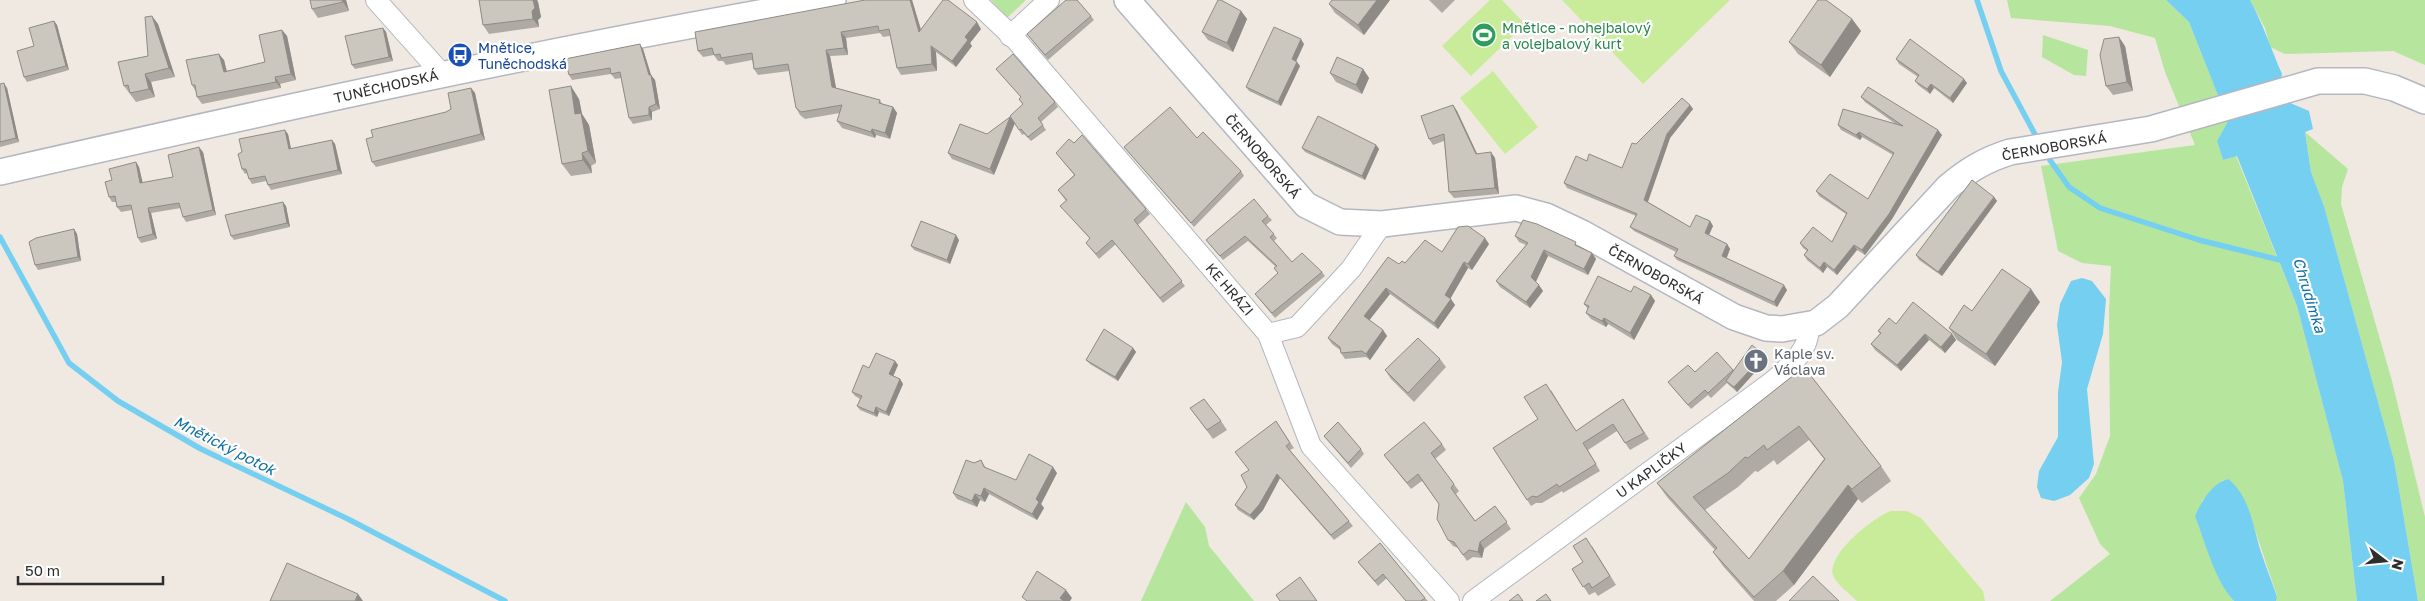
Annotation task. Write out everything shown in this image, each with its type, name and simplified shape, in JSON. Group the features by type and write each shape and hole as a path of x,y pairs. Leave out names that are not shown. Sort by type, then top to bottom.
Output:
{"street":[{"path":"376,0 442,74"},
{"name":"TUNĚCHODSKÁ","path":"0,172 442,74 697,23 833,0"},
{"name":"KE HRÁZI","path":"974,0 1010,36 1268,334 1311,446 1449,601"},
{"path":"1010,36 1049,0"},
{"name":"ČERNOBORSKÁ","path":"1127,0 1306,205 1340,222 1382,224 1516,208 1546,216 1582,233 1734,317 1766,328 1782,329 1808,326 1826,316 1850,295 1963,173 1991,158 2010,152 2151,129 2302,85 2334,80 2365,80 2394,88 2425,101"},
{"path":"1268,334 1297,327 1350,268 1382,224"},
{"name":"U KAPLIČKY","path":"1473,601 1773,381 1805,346 1809,336 1808,326"}],"green space":[{"path":"991,0 1026,0 1007,18"},
{"name":"Mnětice - nohejbalový a volejbalový kurt","path":"1490,0 1502,0 1525,24 1471,76 1442,46"},
{"path":"1562,0 1730,0 1643,84"},
{"path":"2007,0 2166,0 2189,22 2228,121 2217,141 2223,160 2236,156 2297,306 2343,481 2357,601 2276,601 2277,596 2254,527 2223,480 2202,501 2211,554 2220,578 2234,601 2050,601 2110,554 2100,544 2079,498 2096,474 2110,436 2109,311 2111,266 2082,263 2058,251 2041,166 2195,145 2165,72 2155,38 2110,26 2011,18"},
{"path":"2250,0 2425,0 2425,65 2393,51 2285,54 2270,47 2265,28"},
{"path":"2043,35 2088,50 2086,76 2074,75 2042,57"},
{"path":"1493,71 1538,127 1505,154 1460,98"},
{"path":"2305,132 2348,169 2342,187 2341,204 2392,381 2425,517 2425,601 2418,601 2394,460 2324,206 2311,172"},
{"path":"1186,502 1205,527 1209,546 1254,601 1141,601"},
{"path":"1891,511 1907,511 1921,518 1983,591 1985,601 1857,601 1844,589 1833,575 1833,566 1837,557 1853,537"}],"water":[{"name":"Chrudimka","path":"2166,0 2250,0 2282,74 2281,78 2288,102 2309,111 2313,129 2305,132 2311,172 2324,206 2394,460 2418,601 2357,601 2343,481 2297,306 2237,156 2223,160 2217,141 2228,121 2189,22"},
{"path":"2082,278 2092,281 2106,299 2103,334 2087,389 2094,464 2089,478 2070,495 2054,501 2041,498 2037,487 2039,471 2058,437 2058,392 2062,362 2057,325 2060,304 2071,281"},
{"path":"2228,479 2241,494 2250,513 2277,597 2276,601 2234,601 2221,582 2211,561 2195,516 2212,489"}],"building":[{"path":"310,0 342,0 343,2 312,9"},
{"path":"479,0 533,0 535,8 532,11 533,19 483,25"},
{"path":"865,0 910,0 919,32 943,0 948,0 977,22 965,37 968,40 952,61 931,46 932,64 897,68 889,29 879,31 878,26 841,32 844,48 826,50 832,87 880,100 879,103 893,107 885,133 872,129 871,132 837,121 842,105 801,112 796,108 788,64 754,69 752,53 721,58 720,54 714,55 712,48 698,51 695,32"},
{"path":"1066,0 1077,0 1091,16 1045,55 1027,34"},
{"path":"1218,0 1241,11 1227,43 1202,32"},
{"path":"1332,0 1377,0 1358,25 1329,4"},
{"path":"1818,0 1826,0 1852,19 1821,65 1789,42"},
{"path":"152,16 169,68 145,74 149,89 130,93 128,85 124,86 118,62 148,56 145,17"},
{"path":"54,21 66,66 24,77 17,51 34,46 29,28"},
{"path":"1274,27 1301,39 1292,59 1297,62 1278,102 1246,87"},
{"path":"383,28 389,57 352,65 345,36"},
{"path":"282,30 291,74 275,77 276,82 197,97 195,85 192,85 186,60 219,54 224,72 265,62 259,35"},
{"path":"2119,37 2127,82 2106,86 2100,55 2104,39"},
{"path":"1910,39 1964,79 1950,98 1931,84 1927,89 1915,81 1919,75 1896,59"},
{"path":"640,44 649,75 651,75 656,104 649,107 649,115 629,118 620,72 611,74 610,68 569,75 565,59"},
{"path":"1013,54 1055,102 1038,118 1043,125 1028,137 1021,129 1019,130 1010,116 1023,104 1019,99 1021,97 996,69"},
{"path":"1337,57 1363,69 1356,85 1330,73"},
{"path":"4,83 16,138 0,142 0,84"},
{"path":"571,86 575,114 581,113 588,151 582,153 583,160 562,164 549,90"},
{"path":"1868,87 1938,130 1889,214 1862,250 1854,245 1834,270 1824,262 1820,268 1804,255 1808,250 1800,243 1813,227 1832,242 1847,213 1816,191 1830,174 1868,199 1894,153 1859,132 1856,135 1838,125 1843,109 1903,126 1861,97"},
{"path":"471,88 481,134 372,162 366,139 373,137 371,130 446,112 451,109 448,93"},
{"path":"1682,98 1690,105 1667,134 1644,200 1690,227 1696,215 1710,221 1705,233 1727,244 1722,256 1784,285 1774,302 1674,256 1678,249 1630,227 1637,214 1564,183 1576,156 1587,161 1589,154 1622,168 1632,143 1636,144"},
{"path":"1453,105 1476,154 1491,152 1495,188 1449,192 1444,134 1429,139 1421,116"},
{"path":"1170,107 1197,138 1203,132 1241,171 1191,223 1124,147"},
{"path":"1318,116 1376,145 1362,176 1302,148"},
{"path":"1010,117 990,169 948,153 960,124 987,134"},
{"path":"285,130 289,149 332,140 338,170 268,185 265,176 249,179 246,169 242,169 238,154 242,152 239,139"},
{"path":"1082,135 1146,209 1134,220 1182,281 1160,298 1112,240 1096,254 1086,243 1090,238 1060,206 1067,200 1058,190 1075,175 1056,153 1069,139 1074,143"},
{"path":"199,147 213,210 183,217 179,203 148,208 153,234 138,238 131,205 117,207 115,196 109,197 105,182 112,180 109,169 136,162 140,183 173,177 168,155"},
{"path":"1972,180 1994,197 1938,272 1916,255"},
{"path":"1254,199 1268,216 1262,221 1274,234 1270,237 1292,262 1302,253 1322,272 1272,313 1255,294 1278,273 1274,268 1277,266 1245,236 1220,256 1206,240"},
{"path":"283,202 287,223 231,236 225,215"},
{"path":"1523,220 1537,224 1576,242 1575,245 1592,253 1584,269 1544,250 1531,277 1539,285 1526,302 1496,281 1528,243 1515,236"},
{"path":"921,221 956,235 947,260 911,246"},
{"path":"1468,226 1485,238 1468,264 1464,262 1445,295 1451,299 1434,323 1386,288 1364,316 1383,330 1366,354 1362,351 1341,353 1340,347 1328,338 1388,257 1399,264 1402,261 1405,263 1425,240 1442,252 1458,227"},
{"path":"74,229 78,257 35,265 29,242 36,238"},
{"path":"2002,269 2031,289 1986,354 1949,328 1964,305 1972,311"},
{"path":"1598,276 1631,292 1634,286 1651,295 1630,333 1604,318 1602,321 1586,313 1589,306 1584,304"},
{"path":"1913,302 1952,334 1941,347 1925,334 1897,365 1871,344 1881,333 1878,331 1889,318 1896,324"},
{"path":"1104,329 1133,348 1115,377 1086,360"},
{"path":"1418,338 1440,359 1408,393 1385,370"},
{"path":"1752,345 1764,355 1734,387 1726,381"},
{"path":"1717,352 1733,370 1708,393 1705,390 1688,405 1668,382 1688,365 1695,372"},
{"path":"876,353 895,361 889,374 900,379 886,412 876,407 874,413 857,406 862,396 852,392 863,365 869,368"},
{"path":"1804,367 1881,466 1852,489 1848,485 1783,571 1754,597 1713,552 1717,548 1657,483","holes":["1799,426 1825,459 1749,559 1693,497 1728,473 1745,457 1748,458 1764,445 1767,450"]},
{"path":"1546,384 1576,431 1623,399 1644,433 1625,443 1613,424 1583,443 1596,464 1559,487 1557,484 1537,497 1532,496 1527,500 1493,448 1538,419 1524,397"},
{"path":"1204,399 1221,421 1207,430 1190,408"},
{"path":"1276,421 1290,443 1286,446 1349,521 1331,535 1277,474 1259,505 1250,515 1235,505 1247,487 1241,475 1249,470 1235,452"},
{"path":"1338,422 1361,449 1348,463 1324,436"},
{"path":"1424,422 1442,444 1431,453 1454,484 1451,488 1475,521 1495,506 1507,522 1480,542 1478,552 1469,550 1463,555 1454,542 1448,540 1437,519 1439,504 1418,474 1407,483 1384,455"},
{"path":"1029,454 1053,467 1036,499 1039,502 1032,514 984,488 981,496 975,494 972,501 953,493 966,460 974,463 981,460 984,467 1016,480"},
{"path":"1586,538 1610,576 1592,588 1589,583 1583,587 1572,569 1583,562 1573,546"},
{"path":"1380,543 1425,598 1421,601 1406,601 1383,574 1375,581 1358,562"},
{"path":"287,563 358,594 355,601 270,601"},
{"path":"1037,571 1066,590 1060,598 1064,601 1027,601 1022,597"},
{"path":"1813,576 1839,601 1789,601"},
{"path":"1300,577 1317,601 1280,601 1276,595"},
{"path":"1518,594 1523,601 1509,601"},
{"path":"1546,594 1551,601 1536,601"}],"waterway":[{"path":"1977,0 2001,71 2038,140"},
{"name":"Chrudimka","path":"2045,153 2069,187 2100,208 2199,240 2284,261"},
{"name":"Mnětický potok","path":"0,237 69,363 118,401 201,449 348,519 505,601"}],"place":[{"name":"Mnětice - nohejbalový a volejbalový kurt","path":"1484,35"},
{"name":"Mnětice, Tuněchodská","path":"460,55"},
{"name":"Kaple sv. Václava","path":"1756,361"}]}
